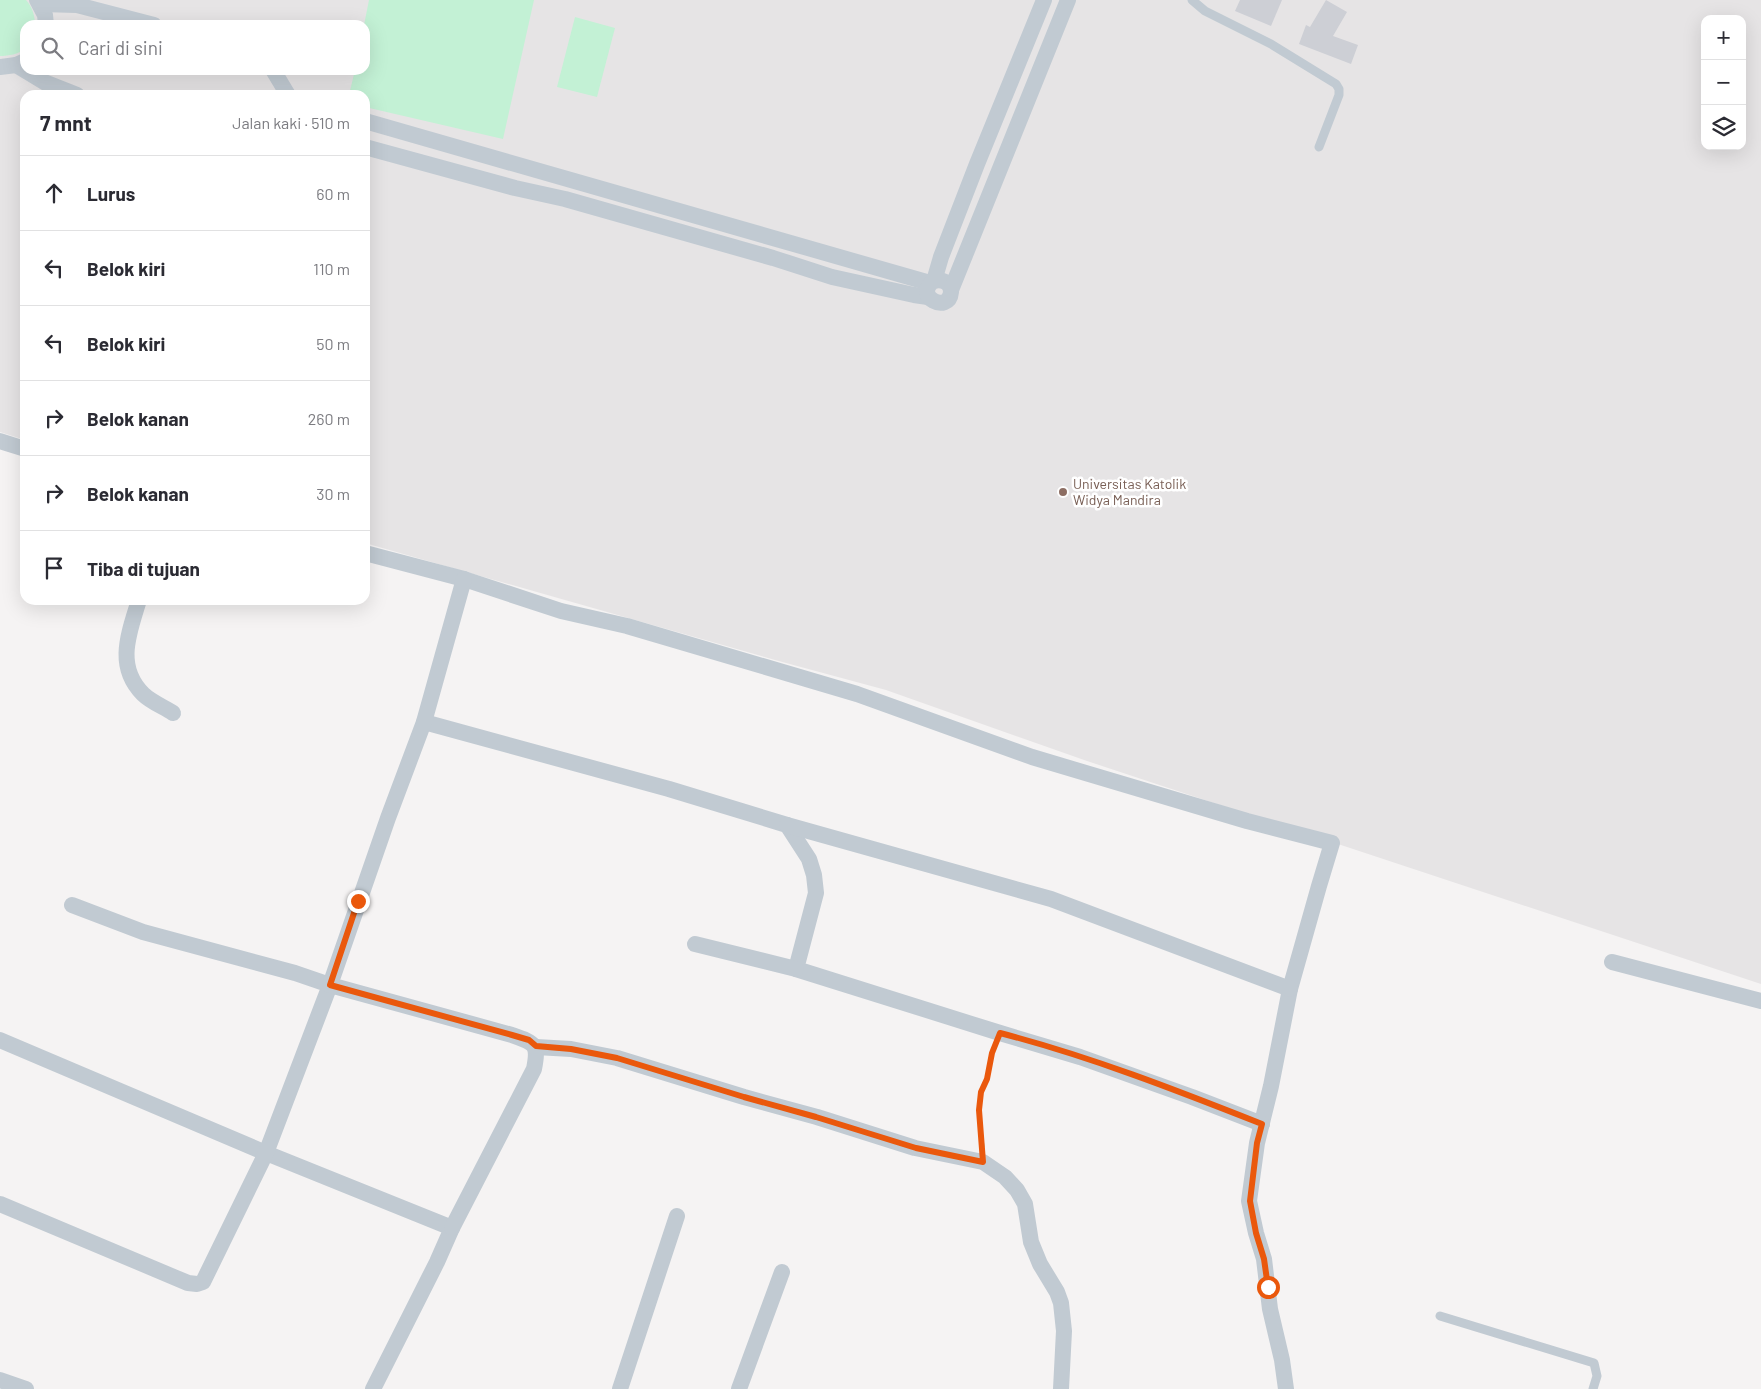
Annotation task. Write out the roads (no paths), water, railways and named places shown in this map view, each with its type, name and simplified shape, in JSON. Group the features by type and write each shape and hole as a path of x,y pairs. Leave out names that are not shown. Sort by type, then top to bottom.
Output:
{"street":[{"path":"931,287 974,172 1044,0"},
{"path":"370,148 515,188 565,199 773,258 832,277 914,296 931,287 940,279 945,281 951,290 1068,0"},
{"path":"46,20 39,2 77,5 135,20"},
{"path":"32,75 64,90"},
{"path":"276,75 285,90"},
{"path":"370,122 931,287"},
{"path":"0,441 20,447"},
{"path":"370,554 464,579 561,611 626,626 848,691 1032,757 1247,821 1332,844 1290,990 1257,1143 1250,1201 1256,1233 1264,1259 1270,1309 1282,1360 1286,1389"},
{"path":"0,1204 188,1283 197,1284 203,1282 266,1153 330,985 388,818 424,722 464,579"},
{"path":"138,605 127,640 126,660 130,675 144,694 173,712"},
{"path":"424,722 669,789 787,825 1051,899 1290,990"},
{"path":"787,825 800,842 809,859 814,875 816,893 796,969"},
{"path":"72,905 143,932 512,1035 529,1040 536,1046 571,1049 617,1058 916,1148 983,1162 1005,1176 1017,1190 1024,1204 1030,1242 1040,1264 1057,1292 1061,1304 1064,1331 1062,1389"},
{"path":"695,944 796,969 1080,1057 1262,1124"},
{"path":"1612,962 1761,1001"},
{"path":"0,1040 266,1153 452,1228"},
{"path":"373,1389 437,1262 452,1228 534,1069 537,1054 536,1046"},
{"path":"620,1389 677,1216"},
{"path":"739,1389 782,1272"},
{"path":"0,1380 26,1389"}],"lane":[{"path":"1192,0 1205,11 1271,44 1336,84 1339,95 1319,148"},
{"path":"1440,1316 1594,1363 1597,1376 1593,1389"}],"place":[{"name":"Universitas Katolik Widya Mandira","path":"1063,492"}]}
